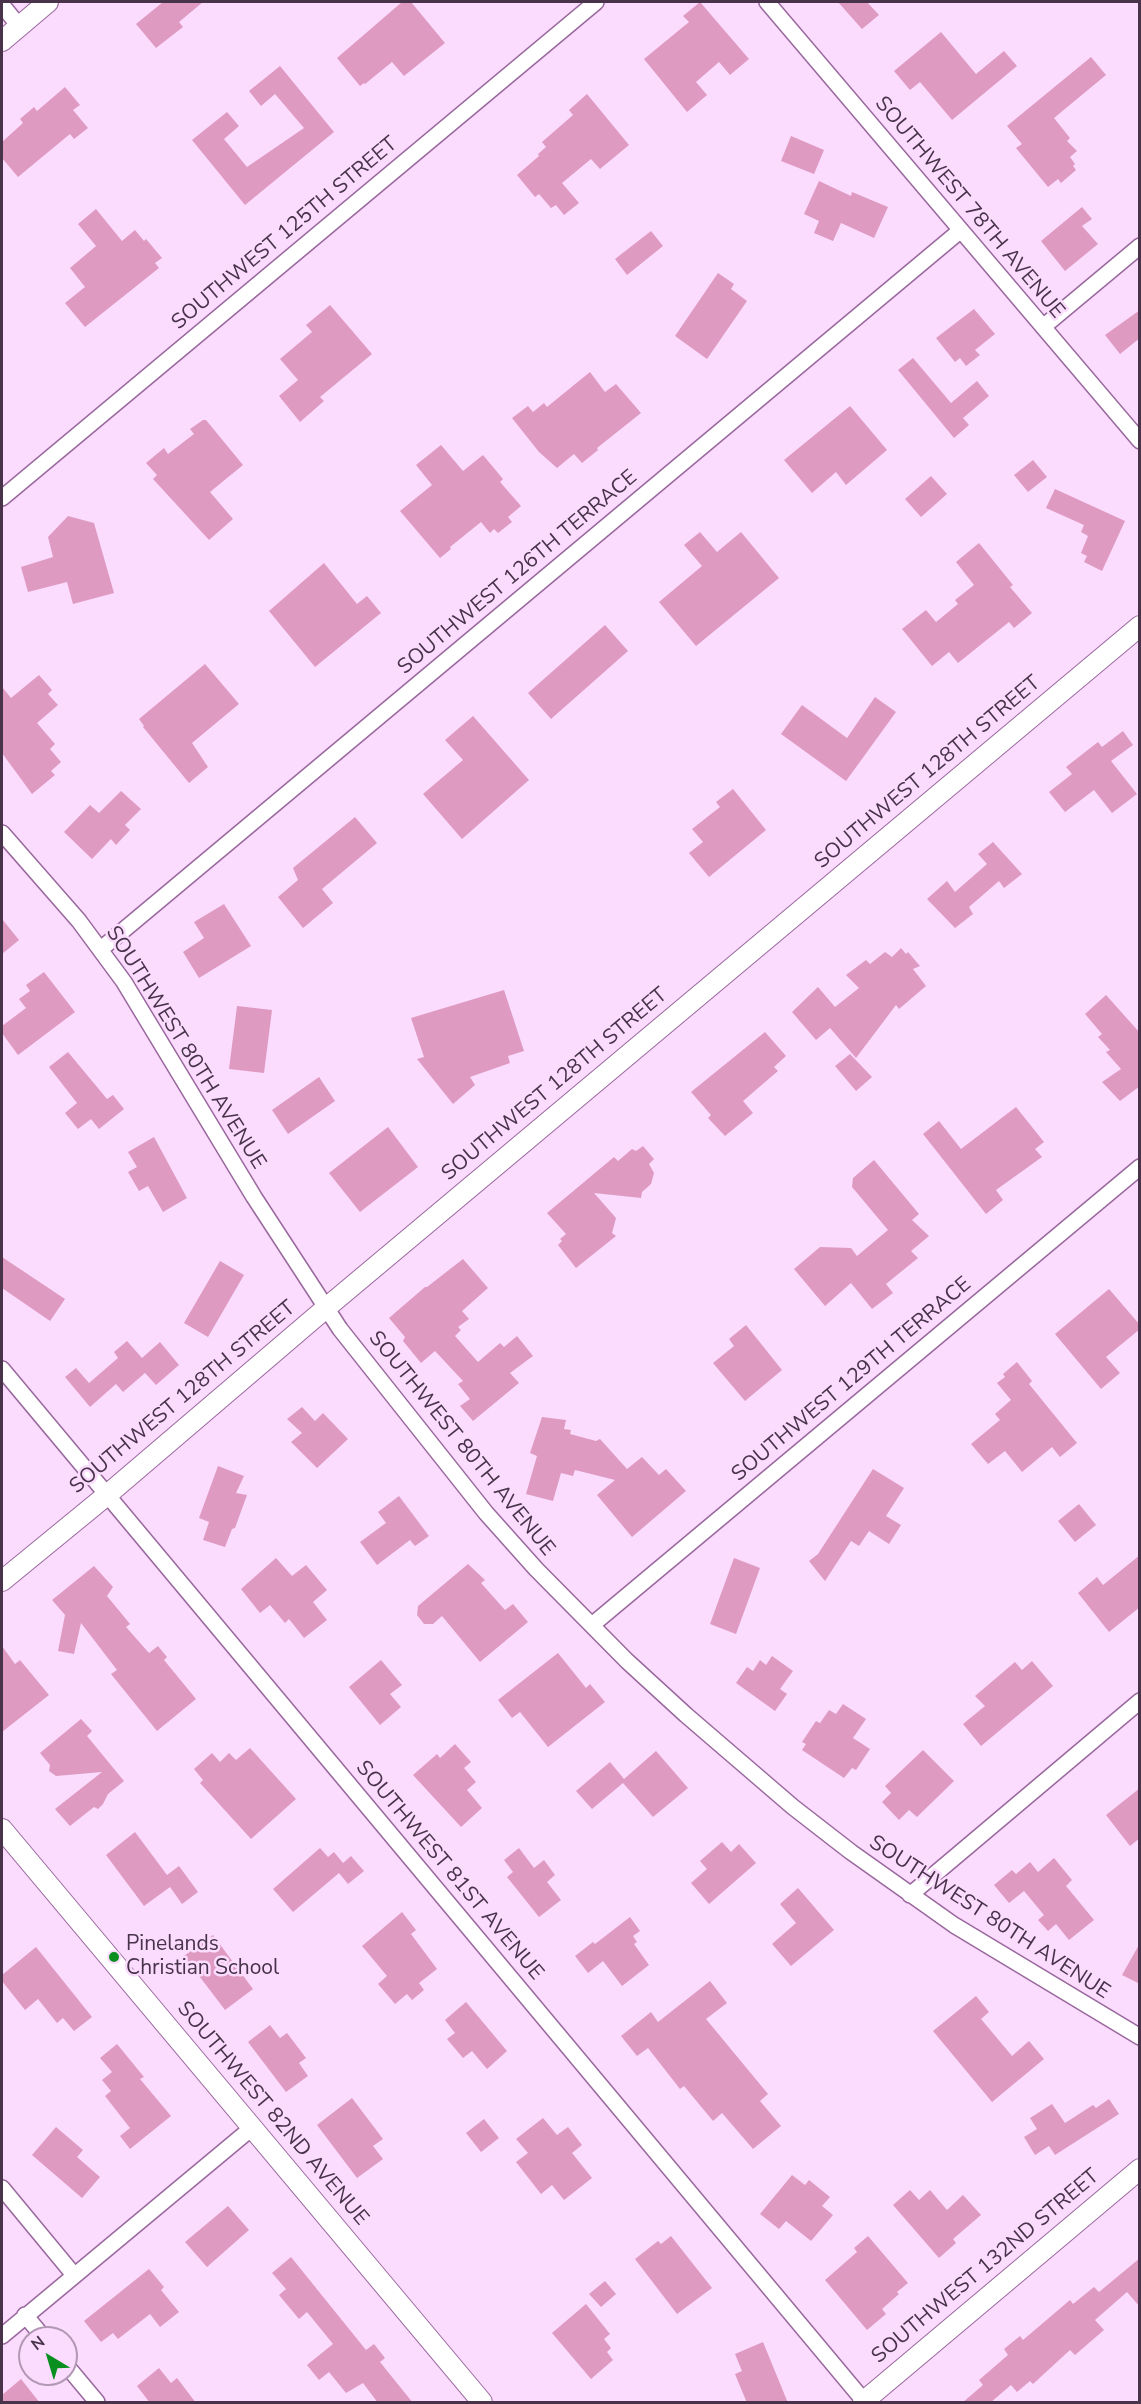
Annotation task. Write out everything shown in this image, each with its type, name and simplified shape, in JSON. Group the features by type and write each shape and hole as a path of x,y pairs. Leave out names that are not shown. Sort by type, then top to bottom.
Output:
{"street":[{"path":"2,41 48,2"},
{"name":"SOUTHWEST 125TH STREET","path":"2,498 596,2"},
{"name":"SOUTHWEST 78TH AVENUE","path":"767,2 1140,441"},
{"path":"2,5 19,26"},
{"name":"SOUTHWEST 126TH TERRACE","path":"101,949 961,230"},
{"path":"1043,327 1140,246"},
{"name":"SOUTHWEST 128TH STREET","path":"2,1581 107,1496 326,1308 1140,626"},
{"name":"SOUTHWEST 80TH AVENUE","path":"2,833 101,949 162,1041 254,1197 354,1348 492,1520 536,1569 679,1708 784,1799 851,1852 910,1895 1007,1958 1140,2037"},
{"name":"SOUTHWEST 129TH TERRACE","path":"592,1625 1140,1167"},
{"name":"SOUTHWEST 81ST AVENUE","path":"2,1369 864,2402"},
{"path":"910,1895 1140,1701"},
{"name":"SOUTHWEST 82ND AVENUE","path":"2,1829 482,2403"},
{"path":"2,2336 253,2127"},
{"name":"SOUTHWEST 132ND STREET","path":"864,2402 1140,2169"},
{"path":"2,2188 74,2274"},
{"path":"26,2315 35,2326"},
{"path":"78,2380 97,2403"}],"building":[{"path":"163,2 203,2 179,22 183,27 156,48 136,24"},
{"path":"402,2 411,2 445,43 404,76 392,62 360,86 337,58"},
{"path":"700,2 749,59 730,75 719,62 696,82 707,95 687,112 644,59 689,22 683,16"},
{"path":"838,2 867,2 879,15 862,29"},
{"path":"941,32 976,74 1004,51 1017,66 952,120 920,82 910,90 894,71"},
{"path":"1091,57 1106,75 1054,118 1070,138 1067,141 1077,151 1070,157 1076,170 1061,183 1058,179 1048,187 1016,148 1022,144 1007,126"},
{"path":"280,66 334,132 245,205 192,140 227,112 239,126 224,139 247,167 304,128 275,94 261,106 249,91"},
{"path":"65,87 80,105 73,110 88,128 74,139 70,134 18,177 2,158 2,142 23,123 20,119 34,107 37,111"},
{"path":"587,94 629,145 600,169 591,159 562,183 579,203 564,215 556,205 551,208 539,194 535,197 517,175 539,156 538,154 546,147 542,142 573,115 569,110"},
{"path":"791,136 824,150 814,174 781,161"},
{"path":"819,181 851,196 852,192 888,207 874,238 841,223 833,241 814,233 819,221 804,214"},
{"path":"1082,207 1092,219 1082,226 1098,244 1065,271 1041,241"},
{"path":"96,209 122,241 135,230 162,258 155,263 159,268 85,327 65,303 85,287 70,268 96,246 78,224"},
{"path":"651,231 663,246 627,275 615,259"},
{"path":"718,273 734,284 731,289 747,301 707,359 675,336"},
{"path":"330,305 372,354 320,397 324,401 300,422 279,396 298,380 280,359 312,332 306,325"},
{"path":"974,309 995,334 975,350 980,355 966,366 960,358 955,362 936,338"},
{"path":"1140,310 1140,338 1120,354 1105,335"},
{"path":"913,358 951,403 977,381 989,396 963,418 969,425 954,438 898,370"},
{"path":"590,372 605,392 616,384 641,413 582,463 574,454 557,468 539,452 512,418 528,406 533,412 544,403 547,407"},
{"path":"850,406 887,450 846,485 836,472 812,493 784,460"},
{"path":"206,420 243,465 210,492 233,519 209,540 153,479 157,475 146,463 164,448 168,454 194,434 190,429"},
{"path":"441,445 463,471 483,455 503,479 500,482 521,506 508,517 512,522 498,533 494,529 490,533 481,522 440,558 400,511 432,485 416,465"},
{"path":"1033,460 1047,477 1028,492 1014,475"},
{"path":"931,476 947,494 921,517 905,499"},
{"path":"1055,489 1125,521 1102,571 1084,562 1087,556 1081,553 1088,536 1081,532 1084,525 1046,508"},
{"path":"68,516 94,523 114,593 73,604 67,582 28,592 21,567 53,557 48,537"},
{"path":"700,532 717,552 741,532 779,578 696,646 659,602 702,566 684,545"},
{"path":"979,543 1013,585 1010,587 1032,613 1014,628 1009,622 958,663 949,652 932,666 902,629 926,610 936,622 958,604 955,600 974,585 956,562"},
{"path":"324,563 357,604 367,596 381,613 315,667 269,611"},
{"path":"605,625 628,651 551,719 528,693"},
{"path":"205,664 239,704 192,743 208,767 189,783 139,719"},
{"path":"39,675 52,690 48,694 58,705 37,723 55,744 50,749 61,762 51,771 55,775 32,794 2,753 2,687 11,698"},
{"path":"875,697 896,712 846,781 781,734 802,705 847,738"},
{"path":"473,716 529,780 462,839 423,794 463,760 445,740"},
{"path":"1123,731 1133,745 1111,761 1137,794 1112,813 1094,790 1065,812 1049,792 1072,774 1066,767 1098,742 1102,747"},
{"path":"733,789 766,830 709,877 689,853 703,842 692,829 720,807 716,802"},
{"path":"121,791 141,809 125,825 130,830 116,845 111,839 92,859 64,832 90,805 99,813"},
{"path":"355,817 377,843 322,889 333,903 303,928 278,897 298,880 293,868"},
{"path":"993,842 1022,874 1004,888 999,881 969,907 973,914 955,928 927,899 947,881 955,892 987,864 978,854"},
{"path":"224,904 251,946 199,978 183,952 204,938 194,922"},
{"path":"2,919 19,940 2,954"},
{"path":"901,948 906,954 908,952 920,966 913,969 926,986 899,1009 896,1005 856,1058 830,1028 816,1040 792,1012 818,987 835,1007 859,988 846,975 866,960 870,964 885,952 892,957"},
{"path":"44,972 75,1012 18,1055 2,1033 2,1026 26,1008 19,999 30,991 26,985"},
{"path":"504,990 524,1051 508,1056 510,1063 470,1077 475,1085 453,1104 417,1059 424,1057 411,1018"},
{"path":"1106,995 1140,1033 1140,1086 1120,1101 1102,1082 1121,1069 1106,1052 1110,1050 1098,1037 1102,1034 1085,1014"},
{"path":"237,1006 272,1010 264,1073 229,1069"},
{"path":"765,1032 786,1056 774,1067 778,1071 743,1101 753,1113 725,1136 708,1118 711,1115 691,1092"},
{"path":"68,1052 107,1099 113,1095 124,1109 99,1129 91,1119 78,1129 65,1113 77,1103 49,1067"},
{"path":"850,1054 872,1077 856,1091 835,1066"},
{"path":"319,1077 335,1101 288,1134 272,1110"},
{"path":"1016,1107 1044,1142 1035,1149 1042,1157 996,1190 1003,1200 986,1214 923,1134 939,1121 961,1149"},
{"path":"388,1127 418,1167 360,1212 329,1173"},
{"path":"154,1137 187,1198 163,1212 148,1186 139,1191 128,1172 137,1167 128,1152"},
{"path":"643,1146 654,1159 649,1164 654,1173 651,1184 642,1192 641,1198 594,1193 616,1218 612,1233 616,1236 576,1268 558,1245 562,1241 560,1239 566,1234 547,1213 614,1157 618,1161 632,1149 636,1151"},
{"path":"874,1160 919,1214 912,1220 929,1236 911,1251 918,1258 886,1284 893,1293 872,1309 851,1283 825,1306 794,1269 820,1247 851,1248 857,1256 888,1230 852,1187 853,1178"},
{"path":"2,1257 65,1299 50,1321 2,1288"},
{"path":"463,1259 488,1288 462,1311 469,1319 458,1327 461,1330 455,1336 478,1362 500,1343 504,1347 517,1336 533,1356 510,1373 519,1383 473,1421 460,1406 470,1399 458,1384 463,1381 435,1351 421,1363 403,1341 405,1337 389,1318"},
{"path":"220,1261 244,1275 208,1337 184,1323"},
{"path":"1109,1289 1140,1325 1140,1329 1106,1357 1120,1373 1101,1389 1055,1334"},
{"path":"746,1325 782,1370 745,1401 713,1363 734,1346 729,1339"},
{"path":"127,1341 142,1358 160,1342 179,1365 156,1385 145,1373 123,1392 116,1384 90,1407 65,1377 76,1368 89,1383 118,1358 114,1352"},
{"path":"1017,1362 1032,1381 1029,1384 1077,1443 1060,1457 1052,1447 1022,1472 1005,1451 988,1464 971,1444 1000,1420 995,1414 1011,1400 997,1383 1005,1377 1003,1374"},
{"path":"302,1407 315,1421 323,1413 348,1439 317,1468 291,1442 302,1433 287,1419"},
{"path":"542,1417 566,1420 564,1429 571,1430 570,1434 596,1441 600,1439 627,1469 642,1457 659,1475 666,1469 686,1491 632,1537 597,1495 615,1480 575,1470 573,1476 561,1473 553,1501 526,1494 537,1456 530,1453"},
{"path":"218,1466 244,1476 236,1493 247,1495 235,1528 232,1529 225,1547 203,1540 209,1522 199,1518"},
{"path":"873,1469 904,1488 886,1516 901,1525 889,1544 869,1531 859,1546 851,1541 825,1581 809,1561 818,1554"},
{"path":"399,1496 429,1536 415,1546 410,1540 377,1565 360,1542 386,1523 378,1512"},
{"path":"1079,1504 1096,1525 1075,1542 1058,1521"},
{"path":"1140,1555 1140,1607 1109,1632 1078,1593 1097,1577 1103,1585"},
{"path":"276,1558 292,1576 306,1565 327,1590 313,1602 327,1620 304,1638 289,1619 285,1623 270,1605 260,1613 241,1589"},
{"path":"734,1558 760,1568 736,1634 710,1624"},
{"path":"468,1564 485,1580 481,1583 505,1610 513,1604 528,1622 480,1662 442,1616 433,1624 424,1624 417,1615 418,1606"},
{"path":"94,1566 113,1587 107,1596 130,1624 126,1627 149,1653 158,1646 167,1657 164,1660 196,1699 157,1731 111,1674 117,1670 81,1623 74,1654 58,1651 65,1615 52,1600"},
{"path":"2,1646 15,1664 20,1660 49,1695 2,1732"},
{"path":"558,1653 586,1688 590,1684 605,1702 548,1747 520,1712 512,1718 498,1700"},
{"path":"772,1656 793,1671 780,1689 787,1694 775,1711 736,1683 747,1667 753,1671 760,1660 766,1665"},
{"path":"381,1660 402,1685 390,1694 401,1707 380,1725 349,1687"},
{"path":"1032,1661 1053,1686 981,1746 963,1724 985,1706 975,1696 1015,1662 1022,1670"},
{"path":"843,1704 866,1719 853,1738 870,1749 856,1770 852,1768 844,1778 802,1750 806,1744 802,1742 816,1721 820,1723 829,1710 836,1714"},
{"path":"81,1719 92,1731 87,1736 124,1781 108,1794 98,1809 94,1807 70,1826 55,1809 102,1772 56,1776 49,1771 50,1765 40,1753"},
{"path":"455,1744 471,1762 464,1768 476,1782 467,1790 482,1808 461,1827 413,1775 437,1754 440,1758"},
{"path":"250,1748 296,1799 251,1839 200,1783 203,1780 194,1769 212,1753 220,1762 229,1753 236,1760"},
{"path":"923,1750 954,1781 917,1817 909,1810 899,1820 882,1802 891,1793 885,1786"},
{"path":"656,1751 688,1788 653,1817 623,1783 592,1809 576,1791 610,1762 624,1779"},
{"path":"1140,1788 1140,1838 1130,1846 1106,1815"},
{"path":"135,1832 167,1875 179,1866 198,1892 182,1904 170,1887 144,1906 106,1855"},
{"path":"722,1842 731,1852 739,1844 756,1863 709,1904 691,1883 707,1869 700,1861"},
{"path":"320,1848 328,1857 334,1852 343,1863 351,1856 364,1871 348,1884 339,1873 293,1912 273,1889"},
{"path":"519,1848 534,1868 544,1860 555,1875 547,1882 561,1900 539,1917 507,1877 513,1872 504,1860"},
{"path":"1054,1858 1072,1880 1066,1886 1094,1920 1069,1940 1056,1924 1048,1931 1038,1920 1044,1915 1024,1891 1009,1903 994,1885 1012,1870 1016,1874 1030,1862 1038,1872"},
{"path":"798,1888 834,1930 791,1966 772,1944 796,1923 780,1904"},
{"path":"402,1912 416,1930 411,1934 437,1969 419,1983 424,1990 412,2000 407,1994 395,2004 378,1984 387,1976 362,1946"},
{"path":"630,1917 640,1931 633,1936 637,1942 634,1944 649,1965 622,1986 603,1961 588,1973 575,1956"},
{"path":"213,1935 253,1989 225,2010 184,1956"},
{"path":"1140,1943 1140,1984 1122,1975"},
{"path":"36,1947 92,2017 74,2031 63,2018 57,2023 38,1999 25,2010 2,1981 2,1975"},
{"path":"710,1981 727,2003 706,2019 768,2094 760,2101 781,2126 753,2149 722,2113 713,2121 684,2086 680,2089 648,2048 637,2056 621,2036 651,2012 658,2022"},
{"path":"976,1996 989,2012 981,2019 1012,2056 1029,2041 1044,2059 992,2102 933,2031"},
{"path":"466,2002 507,2051 487,2069 472,2051 463,2058 447,2039 455,2033 445,2020"},
{"path":"270,2025 280,2038 287,2033 306,2058 299,2063 308,2076 286,2092 248,2042"},
{"path":"117,2044 144,2077 140,2079 171,2116 130,2149 120,2136 130,2128 105,2096 111,2091 102,2080 112,2072 100,2058"},
{"path":"352,2098 383,2139 373,2146 383,2159 357,2178 317,2125"},
{"path":"1109,2099 1119,2114 1055,2155 1049,2146 1035,2155 1024,2137 1037,2129 1030,2118 1052,2104 1065,2123 1093,2105 1096,2108"},
{"path":"543,2118 557,2135 568,2127 582,2145 572,2153 592,2178 564,2200 552,2185 541,2194 516,2162 528,2153 516,2139"},
{"path":"484,2119 499,2138 481,2152 466,2133"},
{"path":"56,2127 83,2150 77,2157 100,2177 82,2198 32,2155"},
{"path":"792,2175 805,2185 809,2180 830,2197 822,2206 833,2215 811,2241 786,2221 779,2229 760,2214"},
{"path":"910,2190 919,2200 930,2190 947,2210 963,2195 981,2215 953,2239 956,2243 939,2258 893,2205"},
{"path":"228,2206 249,2230 207,2267 185,2242"},
{"path":"671,2236 712,2288 677,2314 635,2259 658,2241 661,2244"},
{"path":"868,2236 908,2283 882,2309 886,2314 867,2330 825,2280 857,2252 854,2248"},
{"path":"291,2257 366,2350 374,2344 385,2358 380,2362 413,2403 378,2403 363,2383 346,2393 329,2372 319,2380 307,2365 333,2344 307,2312 299,2319 279,2295 286,2289 272,2273"},
{"path":"1140,2258 1140,2307 1127,2292 1095,2320 1104,2330 1075,2355 1070,2350 1033,2384 1030,2381 1017,2392 1011,2385 990,2403 962,2403 983,2385 979,2380 1008,2355 1004,2349 1020,2336 1023,2340 1070,2300 1073,2304 1094,2287 1099,2292"},
{"path":"149,2269 164,2287 161,2290 179,2312 160,2327 150,2314 118,2339 113,2333 101,2342 84,2321"},
{"path":"605,2281 616,2294 601,2307 589,2294"},
{"path":"586,2304 610,2334 604,2339 611,2348 607,2352 613,2360 591,2379 552,2333"},
{"path":"763,2342 788,2403 747,2403 735,2374 742,2371 735,2354"},
{"path":"159,2368 171,2383 177,2378 196,2403 150,2403 137,2386"},
{"path":"18,2382 18,2386 27,2386 40,2403 2,2403 2,2395"}],"place":[{"name":"Pinelands Christian School","path":"114,1957"}]}
